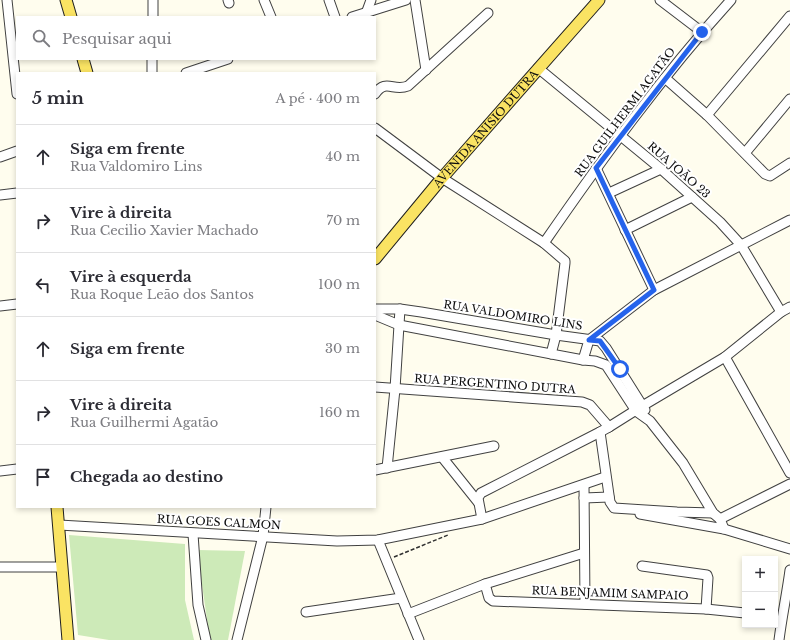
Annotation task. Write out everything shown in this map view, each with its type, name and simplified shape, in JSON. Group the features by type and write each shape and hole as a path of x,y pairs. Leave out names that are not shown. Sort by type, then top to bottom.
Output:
{"main road":[{"path":"66,0 71,16"},
{"name":"AVENIDA ANÍSIO DUTRA","path":"376,258 442,178 599,0"},
{"path":"83,60 87,72"},
{"path":"57,508 61,566 69,640"}],"street":[{"path":"7,0 16,85"},
{"path":"153,0 153,16"},
{"path":"264,0 271,16"},
{"path":"329,0 335,16"},
{"path":"367,12 371,0"},
{"path":"355,16 406,0"},
{"path":"415,0 426,70"},
{"path":"660,0 702,32"},
{"name":"RUA GUILHERMI AGATÃO","path":"544,243 596,168 665,78 702,32 731,0"},
{"path":"376,92 379,88 387,86 402,89 408,86 488,13"},
{"path":"707,115 790,16"},
{"path":"152,60 152,72"},
{"path":"189,72 225,60"},
{"name":"RUA JOÃO 23","path":"538,68 620,137 661,169 720,222 741,244 781,312"},
{"path":"665,78 707,115 765,174 770,176 790,163"},
{"path":"745,153 790,98"},
{"path":"376,129 442,178 544,243 565,260 556,335 551,354"},
{"path":"0,157 16,151"},
{"path":"596,168 654,290"},
{"path":"609,193 661,169"},
{"path":"0,195 16,193"},
{"path":"625,230 692,197"},
{"path":"583,360 589,340 654,290 790,220"},
{"path":"0,306 16,304"},
{"path":"482,519 478,502 478,498 481,493 600,432 725,358 781,312 790,307"},
{"name":"RUA VALDOMIRO LINS","path":"376,309 400,309 600,341 606,348 640,408"},
{"path":"387,468 396,389 400,309"},
{"name":"RUA VALDOMIRO LINS","path":"376,315 398,325 595,361 606,365 683,463 724,529"},
{"path":"725,358 790,473"},
{"name":"RUA PERGENTINO DUTRA","path":"376,387 582,402 590,406 609,427"},
{"path":"600,432 609,497 612,506 617,509 647,516 724,529 790,549"},
{"path":"376,470 494,446"},
{"path":"442,456 478,502"},
{"path":"0,471 16,470"},
{"name":"RUA GOES CALMON","path":"59,525 193,534 263,536 337,541 378,540 482,519 606,477"},
{"path":"617,509 716,516 790,484"},
{"path":"584,485 585,604"},
{"path":"584,498 609,497"},
{"path":"237,640 263,536 266,508"},
{"path":"193,534 198,605 206,640"},
{"path":"378,540 419,640"},
{"path":"408,614 485,584 584,553"},
{"path":"0,567 61,566"},
{"path":"642,566 707,576 706,609"},
{"path":"779,640 780,628 778,616 788,595 790,570"},
{"name":"RUA BENJAMIM SAMPAIO","path":"485,584 491,600 706,609 742,613"},
{"path":"306,612 401,598"},
{"path":"780,628 790,629"}],"path":[{"path":"386,561 450,534"}],"green space":[{"path":"69,535 185,544 185,600 194,640 109,640 78,635"},
{"path":"197,550 245,551 228,640 210,640"}],"route":[{"path":"620,369 600,341 589,340 654,290 596,168 702,32"}]}
